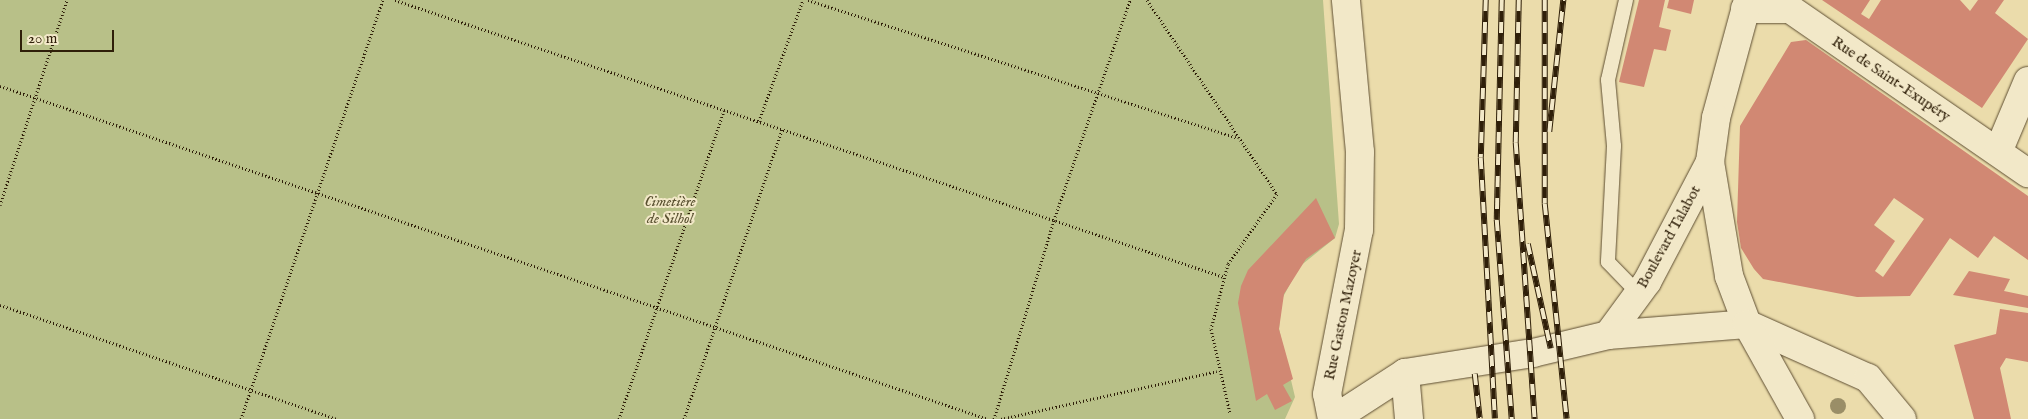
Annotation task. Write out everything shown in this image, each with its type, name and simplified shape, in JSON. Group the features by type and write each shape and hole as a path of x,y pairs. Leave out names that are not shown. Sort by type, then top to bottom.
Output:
{"street":[{"name":"Rue Gaston Mazoyer","path":"1346,0 1360,152 1359,230 1327,394 1333,419 1405,373"},
{"name":"Boulevard Talabot","path":"1746,5 1716,118 1710,162 1719,233 1747,324 1800,419"},
{"name":"Rue de Saint-Exupéry","path":"1746,5 1793,5 2028,173"},
{"path":"1998,152 2028,81"},
{"name":"Boulevard Talabot","path":"1608,335 1638,293 1710,162"},
{"path":"1409,419 1405,373 1533,353 1608,335 1747,324 1868,378 1902,419"}],"lane":[{"path":"1626,0 1608,80 1614,146 1608,262 1638,293"}],"path":[{"path":"0,205 67,0"},
{"path":"241,419 384,0"},
{"path":"395,0 1224,277"},
{"path":"759,122 803,0"},
{"path":"808,0 1239,138"},
{"path":"994,419 1054,220 1130,0"},
{"path":"1146,0 1277,194 1250,228 1224,277 1211,328 1217,371 1230,413"},
{"path":"0,86 988,419"},
{"path":"619,419 724,110"},
{"path":"684,419 782,129"},
{"path":"0,305 337,419"},
{"path":"1001,419 1217,371"}],"green space":[{"name":"Cimetière de Silhol","path":"0,0 1323,0 1339,224 1335,238 1299,267 1282,299 1279,329 1295,397 1285,419 0,419"}],"building":[{"path":"1639,0 1665,0 1659,27 1671,30 1666,51 1654,49 1644,87 1619,82"},
{"path":"1669,0 1694,0 1691,14 1667,8"},
{"path":"1822,0 1870,0 1861,14 1869,19 1881,0 1960,0 1970,11 1978,0 2004,0 1995,13 2028,39 1982,108"},
{"path":"1806,40 2028,196 2028,260 1994,236 1978,258 1950,238 1910,296 1857,297 1763,279 1754,269 1741,248 1737,222 1740,126 1791,42","holes":["1894,198 1924,219 1883,277 1875,271 1895,241 1874,225"]},
{"path":"1316,198 1335,238 1306,259 1284,294 1279,329 1293,379 1283,385 1292,401 1275,410 1267,394 1256,401 1238,303 1241,286 1248,270"},
{"path":"1969,271 2010,279 2004,291 2028,296 2028,308 1953,295"},
{"path":"2000,309 2028,313 2028,362 2006,358 2000,368 2011,419 1974,419 1954,345 1996,334"}],"railway":[{"path":"1486,0 1481,158 1495,419"},
{"path":"1502,0 1497,220 1512,419"},
{"path":"1519,0 1516,143 1535,419"},
{"path":"1545,0 1545,204 1567,419"},
{"path":"1549,132 1563,0"},
{"path":"1528,244 1551,349"},
{"path":"1475,374 1480,419"}]}
